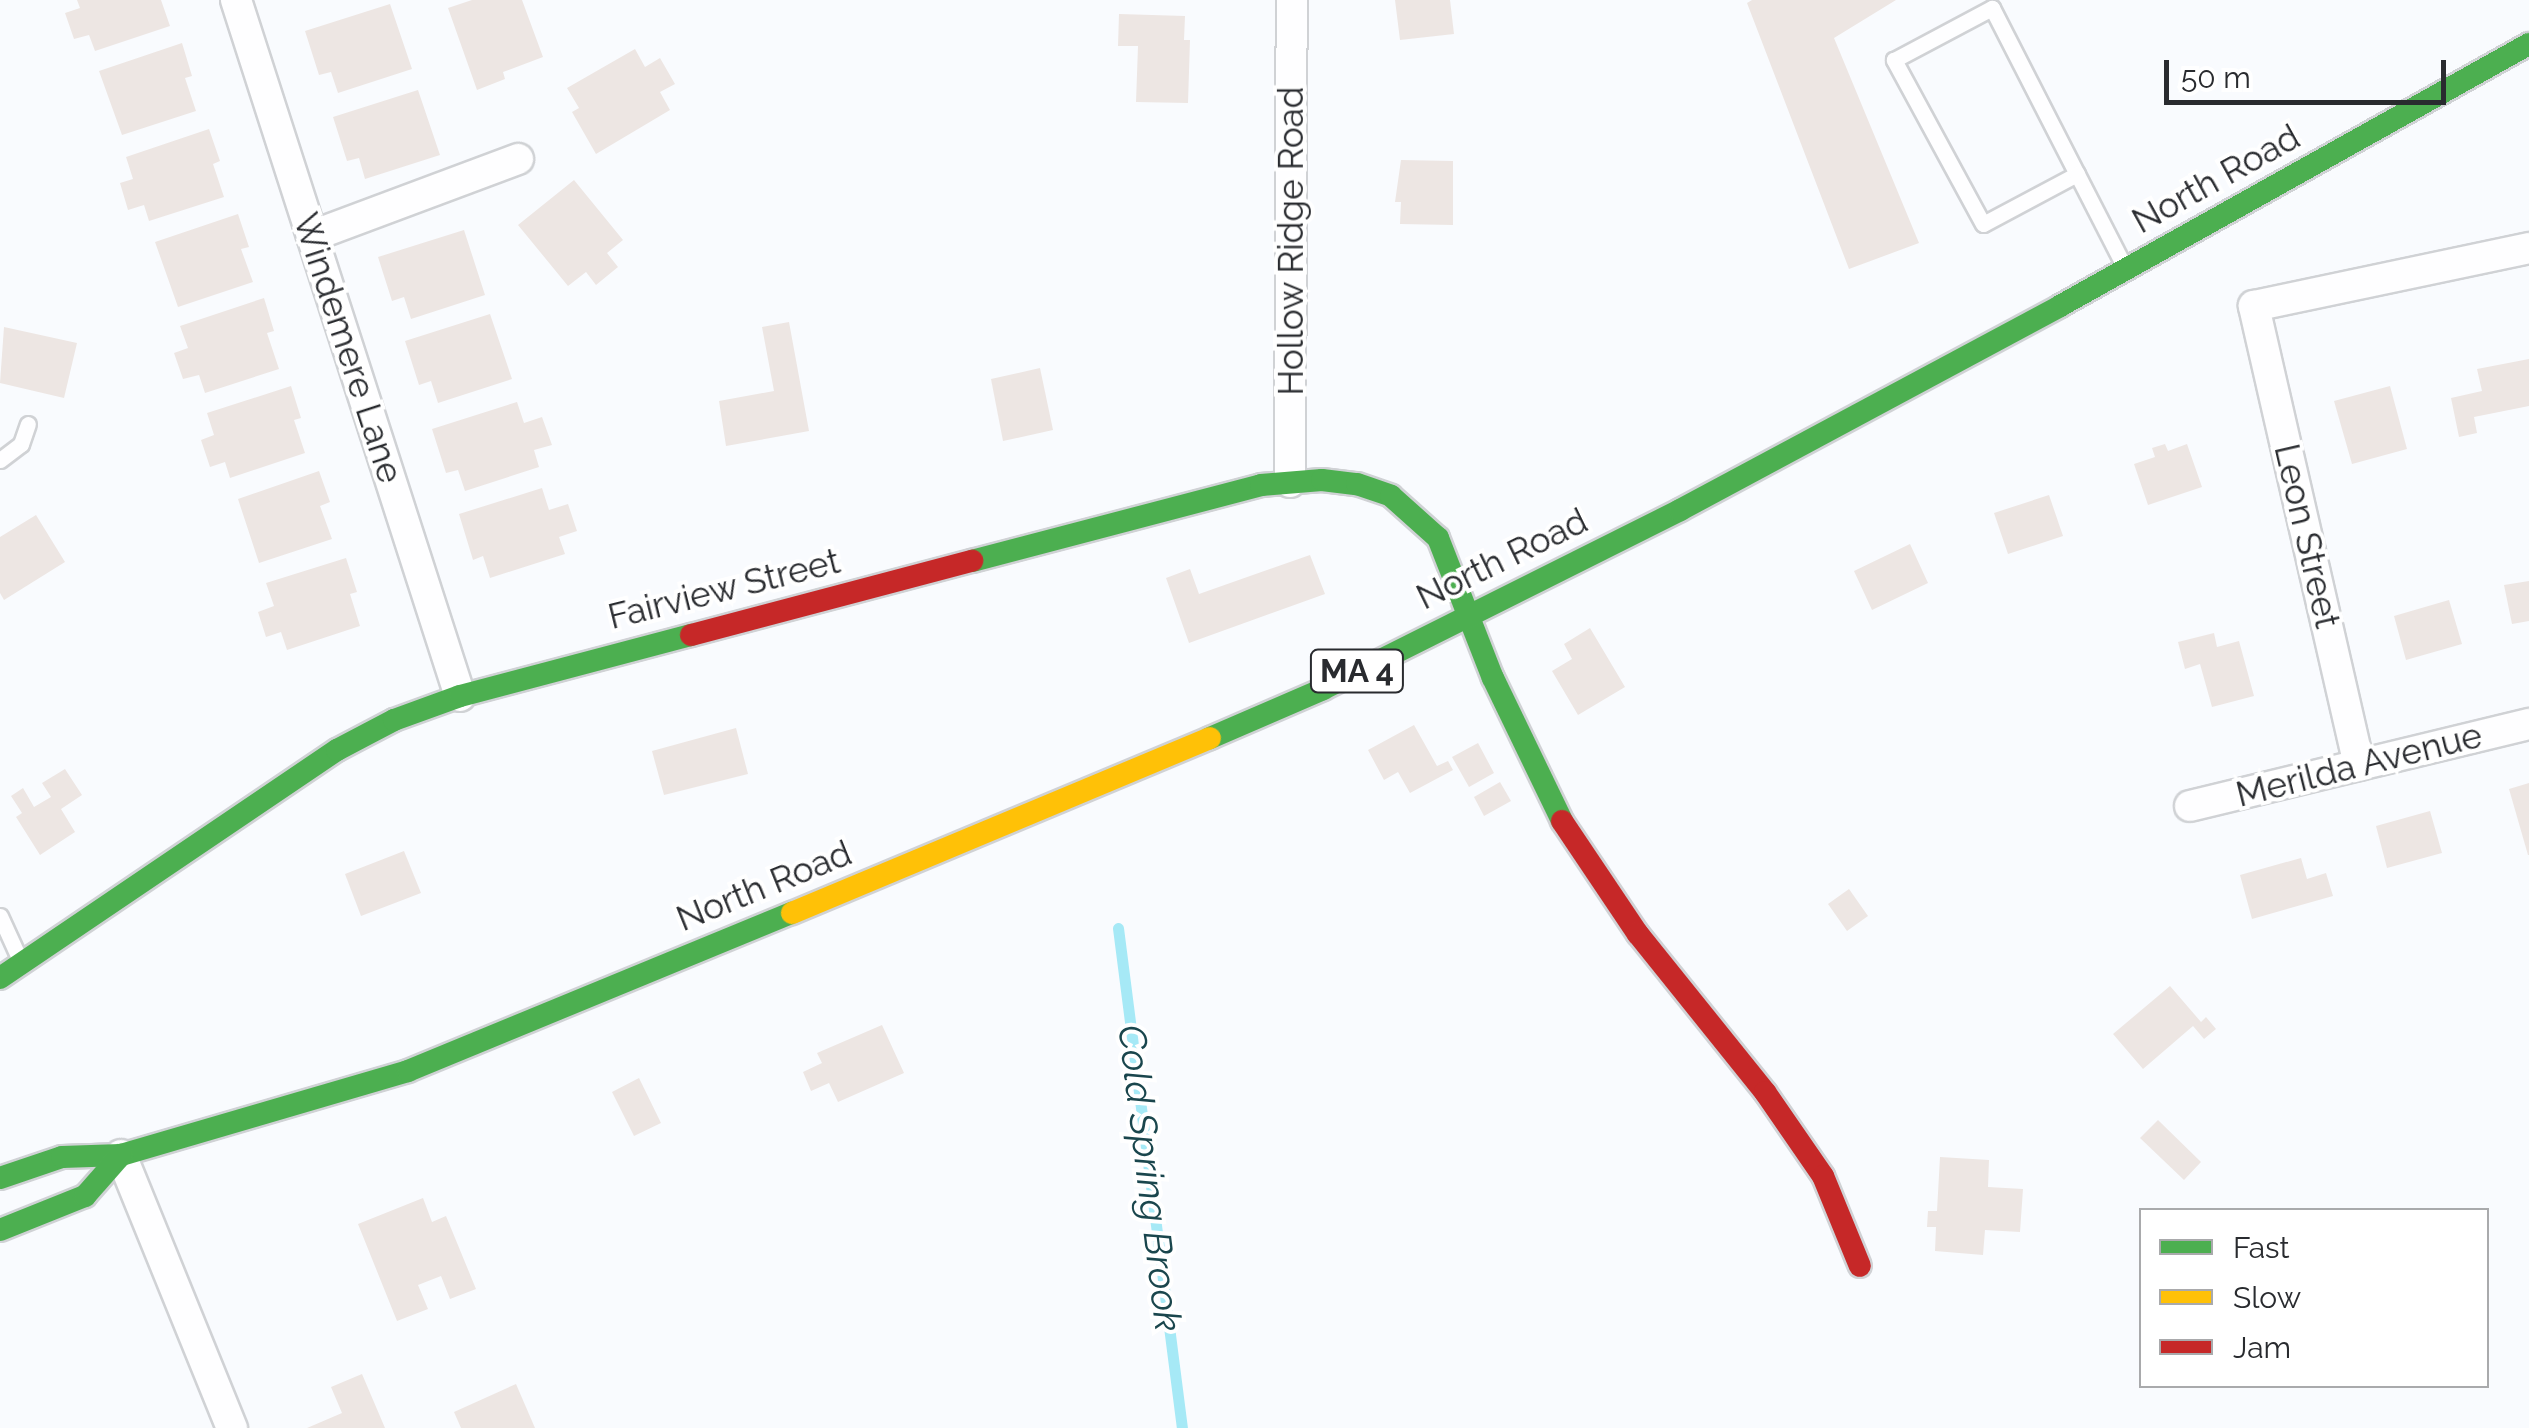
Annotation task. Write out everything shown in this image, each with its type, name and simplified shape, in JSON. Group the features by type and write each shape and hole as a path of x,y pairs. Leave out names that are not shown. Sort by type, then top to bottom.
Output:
{"main road":[{"name":"North Road","path":"0,1178 62,1157 121,1156 408,1072 1045,809 1323,689 1680,510 2126,269 2529,44"},
{"name":"Fairview Street","path":"0,978 337,750 394,720 460,696 1261,485 1357,484 1391,496 1414,512 1438,538 1493,678 1557,813 1648,948 1765,1092 1823,1176 1860,1266"},
{"path":"0,1152 62,1157"},
{"path":"0,1230 85,1196 121,1156"}],"street":[{"name":"Windemere Lane","path":"236,0 460,696"},
{"name":"Hollow Ridge Road","path":"1290,482 1292,0"},
{"path":"312,236 518,159"},
{"name":"Leon Street","path":"2360,765 2254,306 2529,248"},
{"name":"Merilda Avenue","path":"2190,806 2529,724"},
{"path":"121,1156 232,1428"}],"lane":[{"path":"2077,174 1983,224 1894,60 1992,8 2126,269"},
{"path":"0,460 21,444 28,424"},
{"path":"0,916 22,964"}],"building":[{"path":"77,0 161,0 170,26 95,51 89,35 74,39 65,13 80,8"},
{"path":"472,0 522,0 543,57 503,72 505,79 477,90 448,8"},
{"path":"1395,0 1450,0 1454,34 1400,40"},
{"path":"1896,0 1834,38 1919,243 1849,269 1747,3"},
{"path":"390,4 412,69 338,93 331,72 319,75 305,31"},
{"path":"1119,14 1185,16 1184,40 1190,40 1188,103 1136,102 1138,46 1118,46"},
{"path":"182,43 192,76 185,78 196,111 122,135 99,71"},
{"path":"635,49 645,67 660,58 675,84 660,92 670,110 596,154 572,112 579,108 567,88"},
{"path":"418,90 440,155 365,179 359,158 347,161 333,117"},
{"path":"209,129 220,161 213,164 224,197 149,221 144,205 128,210 120,183 133,179 126,157"},
{"path":"1401,160 1453,161 1453,225 1400,224 1401,202 1395,202"},
{"path":"574,180 623,240 607,253 618,267 596,285 586,272 568,286 518,225"},
{"path":"238,214 249,247 241,249 253,282 178,307 155,242"},
{"path":"464,230 485,295 411,319 404,297 392,301 378,257"},
{"path":"264,298 274,331 267,333 279,369 205,393 199,375 183,379 174,353 188,348 180,326"},
{"path":"490,314 512,379 438,403 431,381 419,385 405,341"},
{"path":"789,322 809,431 726,446 719,401 774,391 762,327"},
{"path":"4,327 77,343 64,398 0,383"},
{"path":"2529,359 2529,406 2474,417 2477,433 2459,437 2451,398 2482,391 2477,369"},
{"path":"1040,368 1053,430 1003,441 991,379"},
{"path":"291,386 301,418 294,420 305,453 230,478 225,462 210,467 201,440 214,435 207,413"},
{"path":"2390,386 2407,449 2352,464 2334,401"},
{"path":"517,402 524,423 542,417 552,445 534,450 539,467 465,491 458,470 446,473 432,429"},
{"path":"2165,444 2168,451 2187,444 2202,487 2148,505 2134,464 2155,457 2152,448"},
{"path":"319,471 330,502 320,506 332,539 259,563 238,499"},
{"path":"542,488 549,510 568,504 577,531 559,537 565,554 490,578 483,556 473,560 459,514"},
{"path":"2049,495 2063,536 2008,554 1994,513"},
{"path":"36,515 65,562 4,600 0,593 0,537"},
{"path":"1910,544 1928,583 1872,610 1854,571"},
{"path":"1310,555 1325,594 1189,643 1166,578 1190,569 1199,594"},
{"path":"346,558 357,592 350,594 360,626 287,650 281,632 266,637 258,612 274,606 266,583"},
{"path":"2529,581 2529,621 2512,624 2504,585"},
{"path":"2449,600 2462,644 2406,660 2394,616"},
{"path":"1590,628 1625,687 1578,715 1552,671 1572,659 1564,644"},
{"path":"2214,633 2217,647 2239,641 2254,696 2212,707 2200,664 2185,669 2178,642"},
{"path":"1414,725 1437,766 1448,761 1453,770 1410,793 1398,772 1384,780 1368,750"},
{"path":"736,728 748,774 664,795 652,751"},
{"path":"1478,743 1494,773 1469,787 1452,757"},
{"path":"65,769 82,795 61,809 75,832 40,855 16,817 22,813 11,796 23,788 34,807 51,797 42,783"},
{"path":"1500,782 1511,801 1484,816 1474,797"},
{"path":"2529,783 2529,855 2528,855 2509,789"},
{"path":"2430,811 2442,853 2387,868 2376,826"},
{"path":"404,851 421,893 361,916 345,874"},
{"path":"2301,858 2307,879 2326,873 2333,896 2252,919 2240,875"},
{"path":"1849,889 1868,916 1847,931 1828,904"},
{"path":"2170,986 2201,1022 2206,1017 2216,1029 2204,1039 2193,1026 2143,1069 2113,1034"},
{"path":"882,1025 904,1073 838,1102 829,1083 811,1091 803,1072 822,1063 817,1053"},
{"path":"639,1078 661,1123 634,1136 612,1092"},
{"path":"2158,1120 2201,1162 2184,1180 2140,1138"},
{"path":"1940,1157 1989,1160 1988,1187 2023,1189 2020,1232 1985,1230 1983,1255 1935,1251 1936,1227 1927,1227 1928,1211 1937,1211"},
{"path":"423,1198 432,1222 446,1216 476,1289 450,1299 441,1276 418,1285 428,1309 397,1321 358,1224"},
{"path":"362,1374 385,1428 307,1428 342,1413 331,1387"},
{"path":"516,1384 535,1428 461,1428 454,1412"}],"waterway":[{"name":"Cold Spring Brook","path":"1118,928 1182,1428"}],"traffic: fast":[{"path":"1210,738 1323,689 1680,510 2060,306 2529,44"},
{"path":"972,561 1261,485 1322,480 1357,484 1391,496 1438,538 1493,678 1562,821"},
{"path":"0,978 337,750 394,720 460,696 691,635"},
{"path":"0,1178 62,1157 121,1155 408,1071 792,913"},
{"path":"0,1230 85,1196 121,1155"}],"traffic: slow":[{"path":"792,913 1210,738"}],"traffic: jam":[{"path":"691,635 972,561"},
{"path":"1562,821 1638,934 1765,1092 1823,1176 1860,1266"}]}
